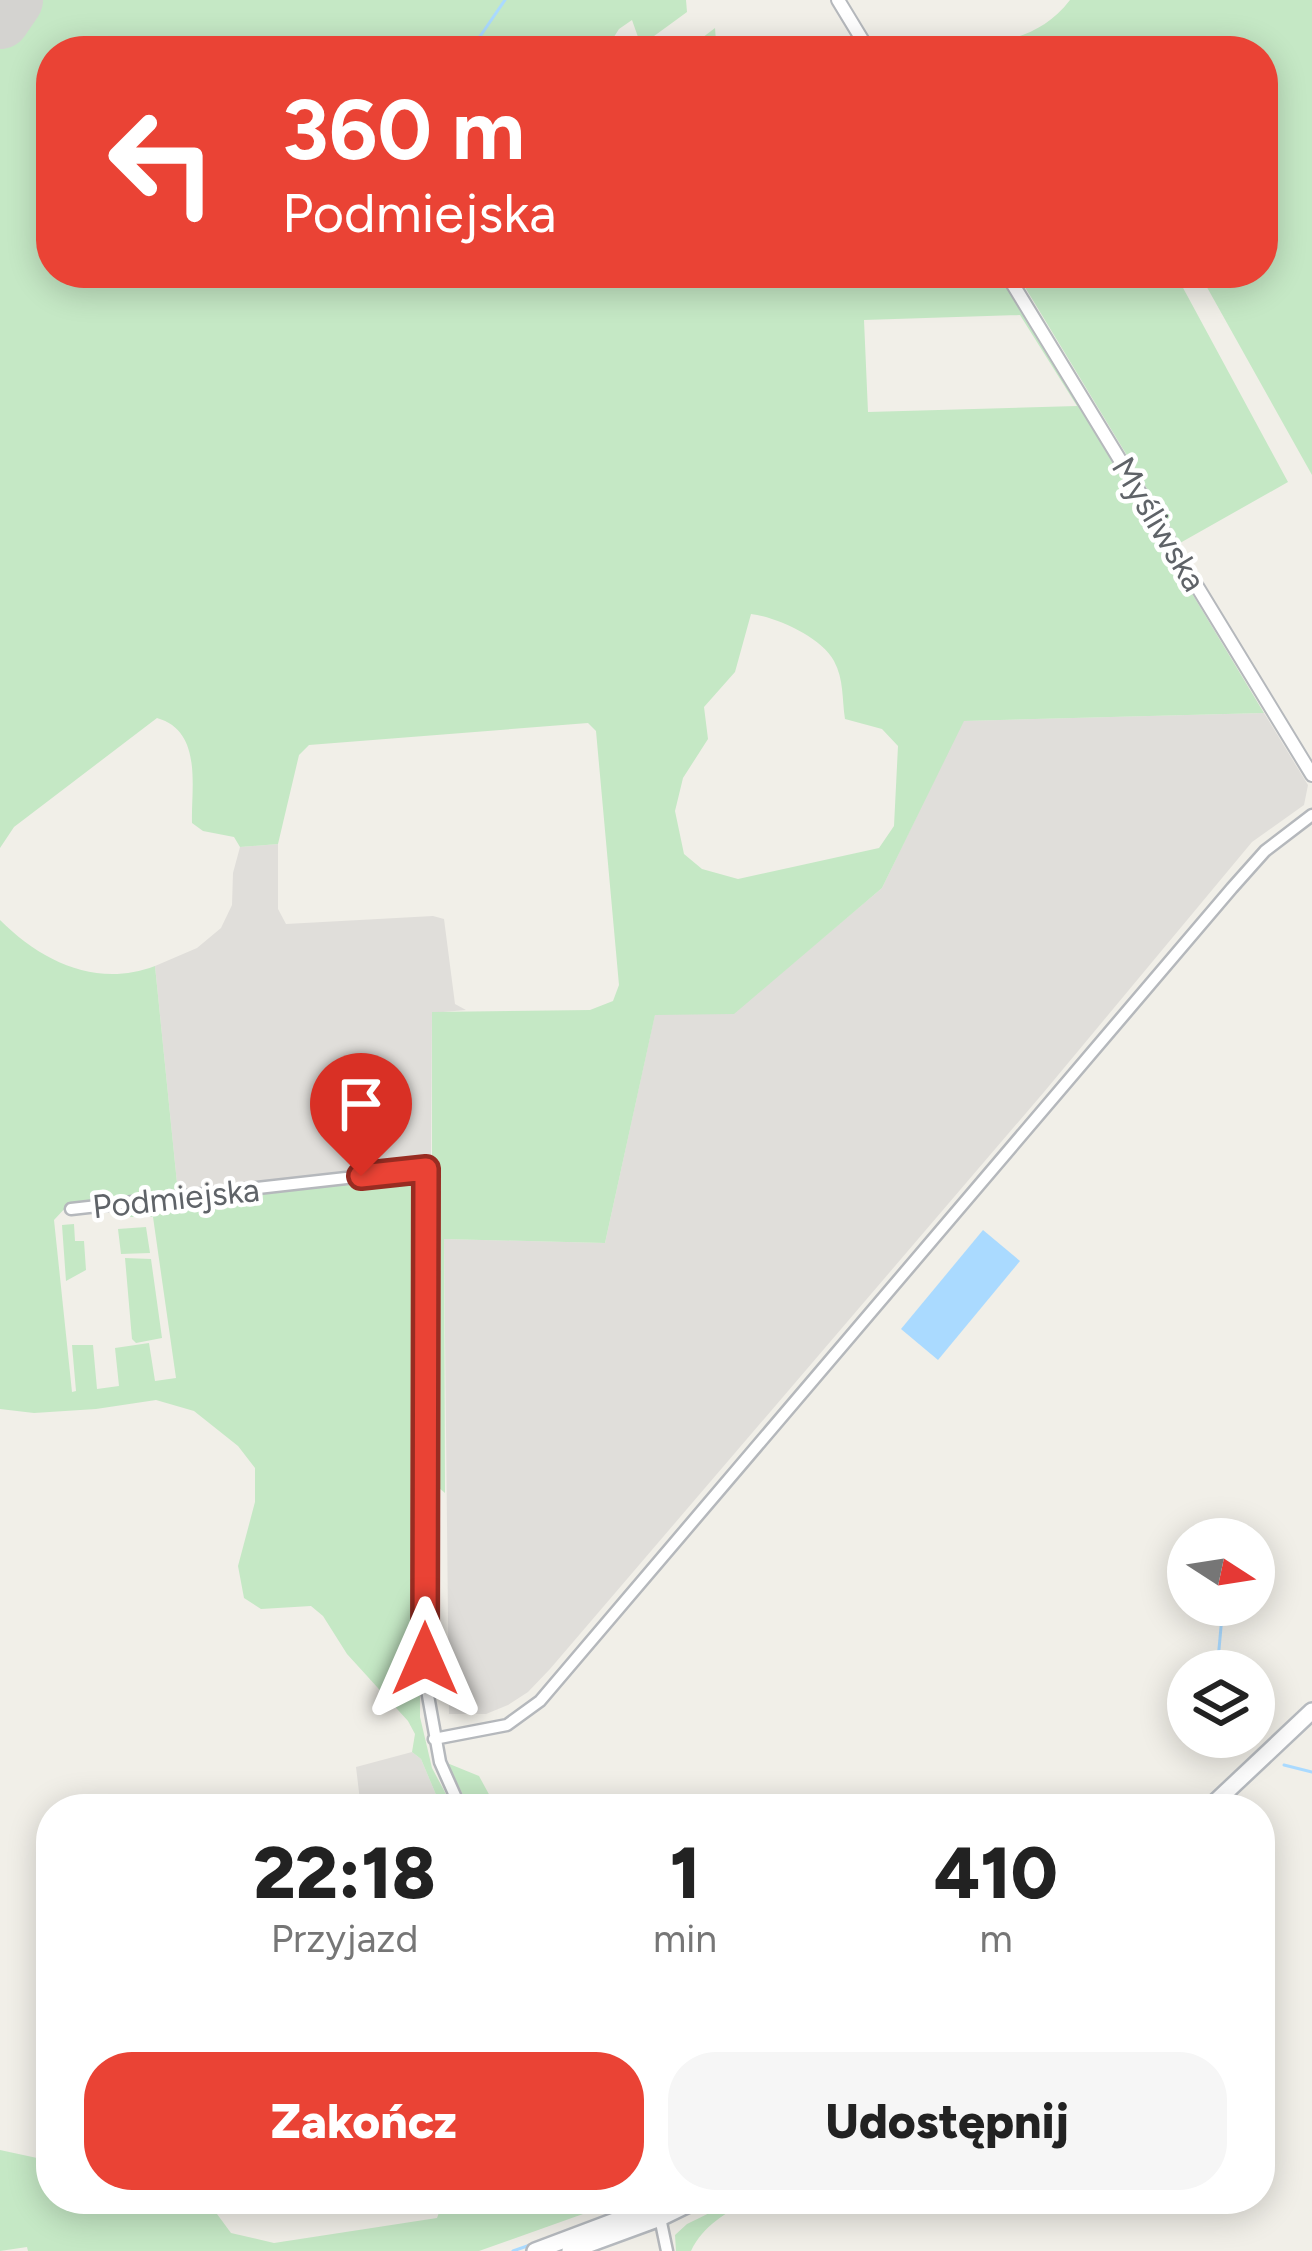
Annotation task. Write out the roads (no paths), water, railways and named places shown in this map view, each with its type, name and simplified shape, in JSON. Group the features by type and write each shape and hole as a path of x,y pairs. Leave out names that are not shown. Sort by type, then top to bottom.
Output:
{"main road":[{"path":"1224,1794 1312,1711"},
{"path":"535,2251 637,2214"},
{"path":"570,2251 642,2214"}],"street":[{"path":"838,0 860,36"},
{"name":"Myśliwska","path":"1015,288 1312,775"},
{"path":"434,1739 507,1725 540,1701 1232,888 1265,851 1312,815"},
{"name":"Podmiejska","path":"71,1209 426,1169 425,1659 434,1739 455,1794"},
{"path":"658,2214 668,2251"}],"water":[{"path":"983,1230 1020,1261 938,1360 901,1329"}],"waterway":[{"path":"480,36 505,0"},
{"path":"1219,1650 1221,1626"},
{"path":"1284,1765 1312,1772"},
{"path":"593,2251 613,2243"},
{"path":"513,2251 533,2244"}]}
